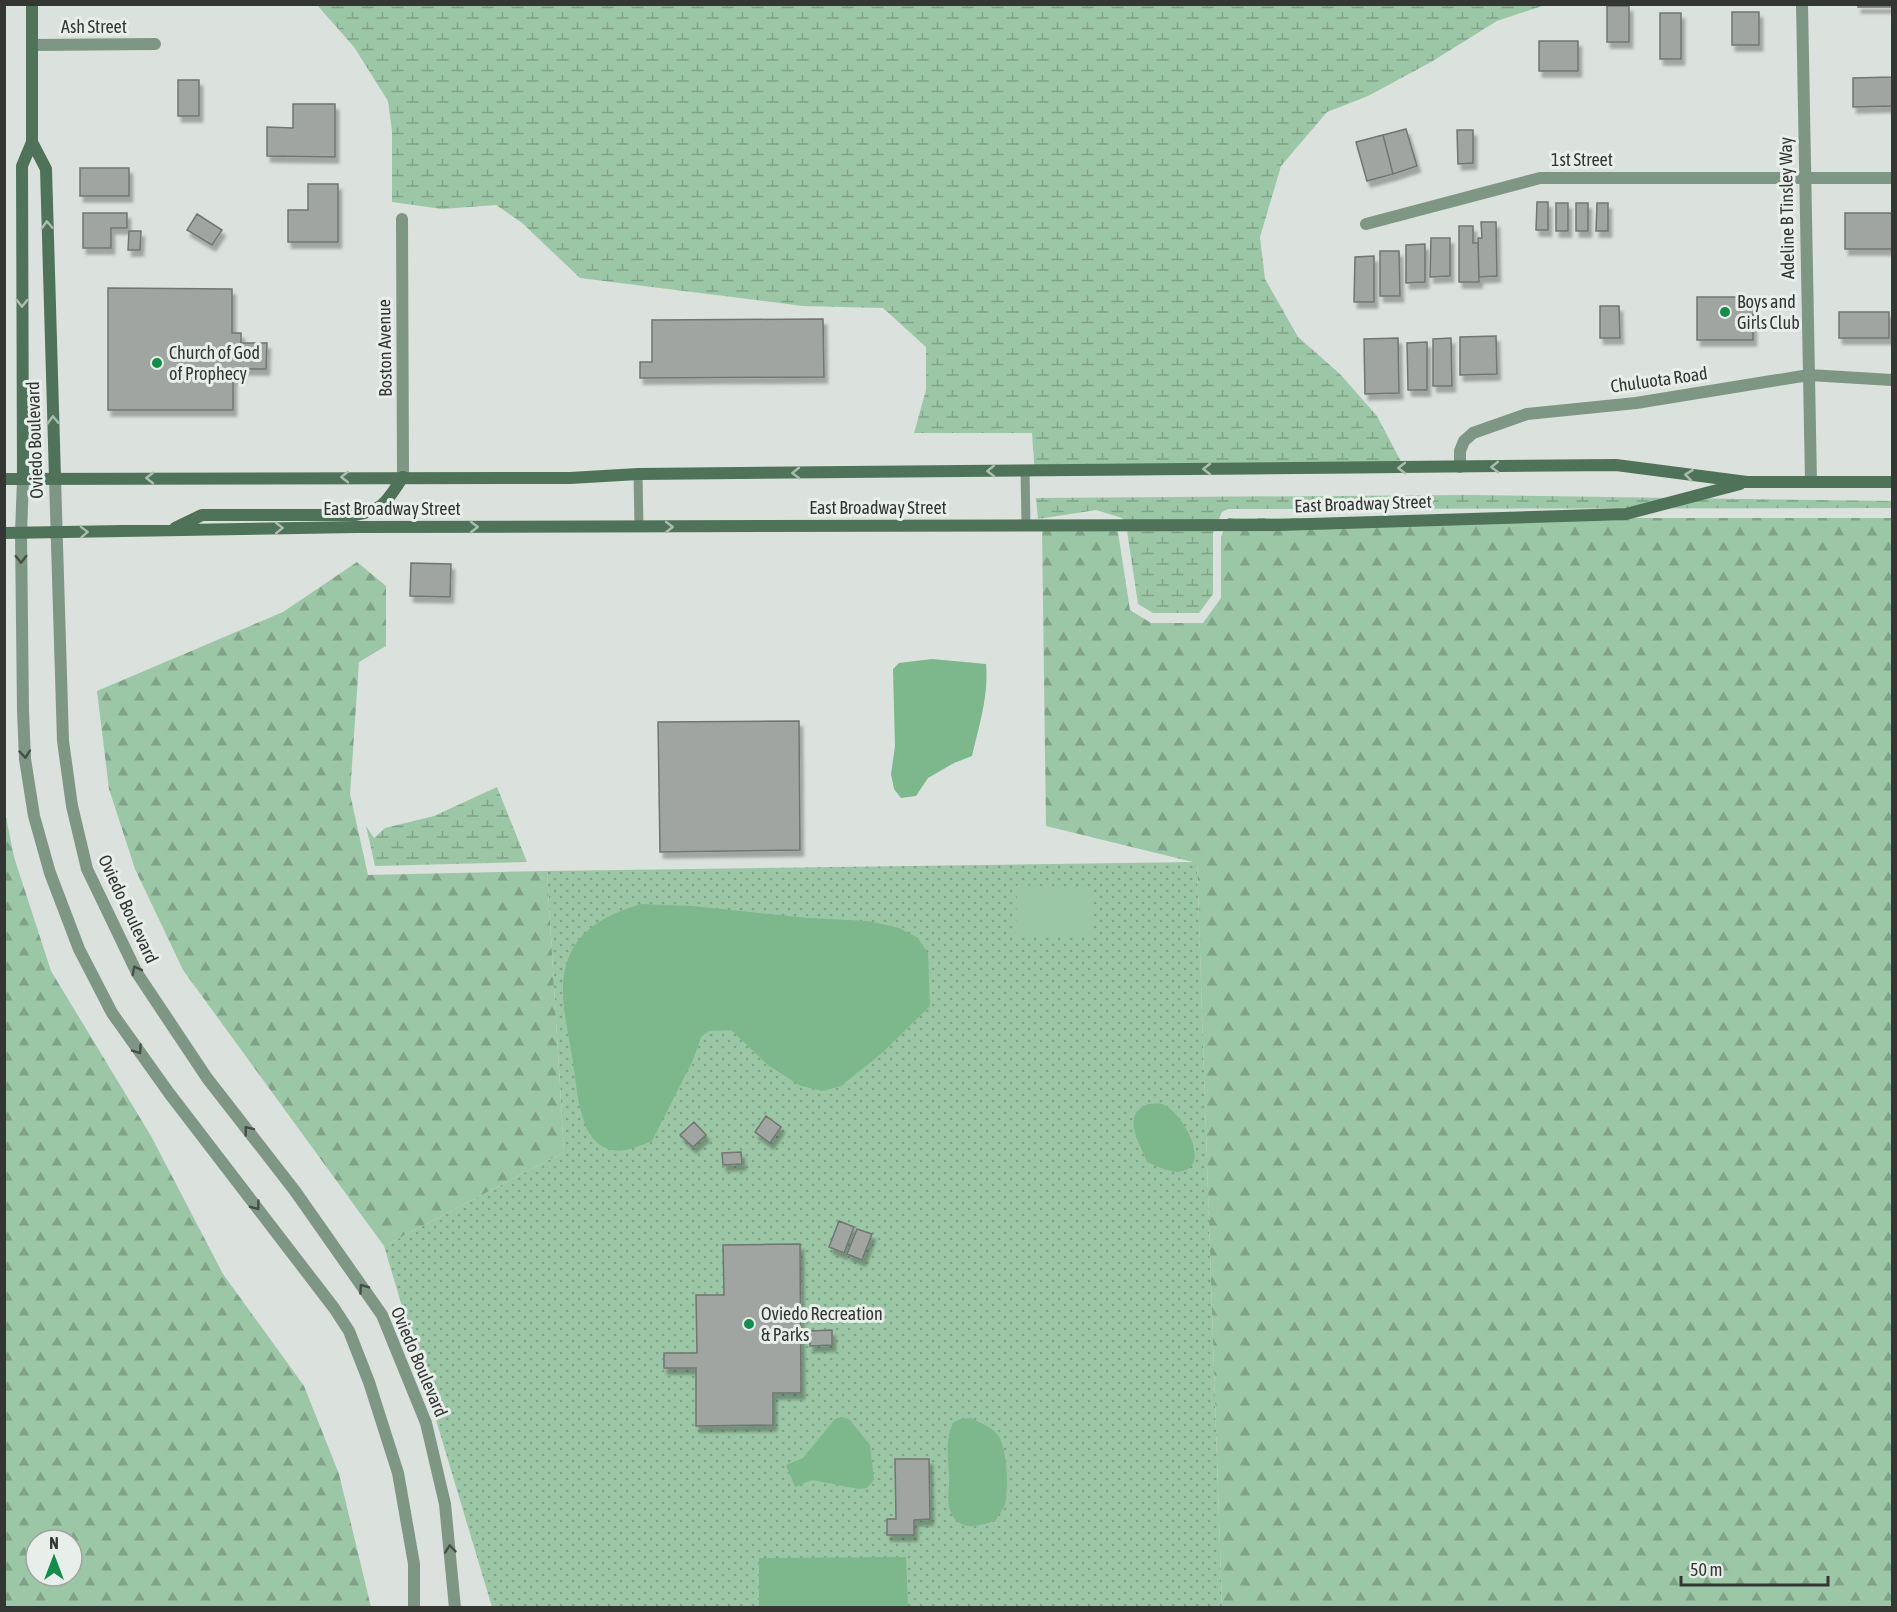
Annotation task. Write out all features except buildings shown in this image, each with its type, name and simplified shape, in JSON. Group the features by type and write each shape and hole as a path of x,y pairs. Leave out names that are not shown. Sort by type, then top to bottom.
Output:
{"main road":[{"name":"Oviedo Boulevard","path":"23,479 22,166 32,142 32,4"},
{"name":"Oviedo Boulevard","path":"32,142 46,169 55,478"},
{"name":"East Broadway Street","path":"4,479 570,478 638,474 1616,465 1747,482 1893,482"},
{"path":"172,529 202,515 355,515 369,513 382,506 403,477"},
{"name":"East Broadway Street","path":"4,532 357,526 1279,525 1626,514 1747,482"}],"street":[{"name":"Adeline B Tinsley Way","path":"1802,4 1811,482"},
{"name":"Ash Street","path":"33,45 155,44"},
{"name":"1st Street","path":"1366,224 1540,178 1893,178"},
{"name":"Boston Avenue","path":"402,219 403,477"},
{"name":"Chuluota Road","path":"1460,467 1460,451 1464,441 1473,432 1527,414 1636,403 1809,375 1893,380"},
{"name":"Oviedo Boulevard","path":"55,478 63,741 72,806 87,869 137,973 207,1078 295,1191 382,1315 426,1423 445,1503 455,1608"},
{"name":"Oviedo Boulevard","path":"23,479 21,533 25,759 34,816 50,873 79,949 112,1013 169,1093 334,1308 349,1331 372,1392 398,1473 414,1564 414,1608"}],"lane":[{"path":"1025,470 1026,525"},
{"path":"638,474 639,526"}],"green space":[{"path":"317,5 1545,5 1497,21 1431,62 1368,96 1327,112 1281,166 1260,237 1265,279 1298,337 1340,374 1377,416 1407,473 1035,476 1032,433 914,433 926,390 926,347 883,308 803,306 580,278 521,222 496,205 442,209 392,202 392,131 388,101 354,47"},
{"path":"1470,495 1892,501 1892,508 1228,509 1222,512 1213,533 1213,594 1199,613 1153,613 1138,604 1126,524 1122,518 1096,510 1038,519 1036,498"},
{"path":"1228,518 1892,518 1892,1607 1222,1607 1197,863 1046,826 1042,528 1117,526 1130,610 1151,623 1203,623 1221,598 1221,537"},
{"path":"357,562 386,586 386,646 359,662 350,794 368,875 547,871 564,1152 384,1246 183,970 135,869 109,789 97,691 283,612"},
{"path":"497,787 527,862 375,866 366,826 374,838 385,828 434,816"},
{"path":"4,807 14,857 51,971 151,1136 223,1274 304,1386 339,1474 371,1607 5,1607"},
{"name":"Oviedo Recreation & Parks","path":"1197,862 1222,1607 492,1607 384,1246 564,1152 547,871"},
{"path":"1017,885 1094,888 1093,936 1016,934"}],"shaded area":[{"path":"932,659 986,664 985,699 980,722 972,756 928,778 916,796 901,798 894,789 891,774 895,746 893,669 899,663"},
{"path":"640,904 692,906 808,918 868,921 899,928 918,938 928,953 930,1006 882,1053 841,1086 823,1091 801,1086 769,1066 731,1030 709,1031 701,1037 693,1060 652,1141 626,1150 606,1149 588,1132 581,1110 565,1017 564,977 571,952 584,934 609,916"},
{"path":"1148,1104 1162,1104 1178,1116 1185,1126 1194,1149 1194,1159 1191,1166 1183,1171 1164,1169 1147,1162 1134,1130 1134,1122 1135,1115"},
{"path":"841,1417 849,1419 870,1445 874,1480 867,1488 858,1489 812,1480 795,1487 786,1465 803,1458 835,1419"},
{"path":"971,1418 989,1427 998,1435 1005,1459 1007,1489 1005,1504 996,1520 975,1526 968,1526 957,1521 952,1515 948,1499 949,1436 953,1423 960,1419"},
{"path":"906,1557 908,1607 759,1607 759,1558"}],"place":[{"name":"Boys and Girls Club","path":"1725,312"},
{"name":"Church of God of Prophecy","path":"157,363"},
{"name":"Oviedo Recreation & Parks","path":"749,1324"}]}
